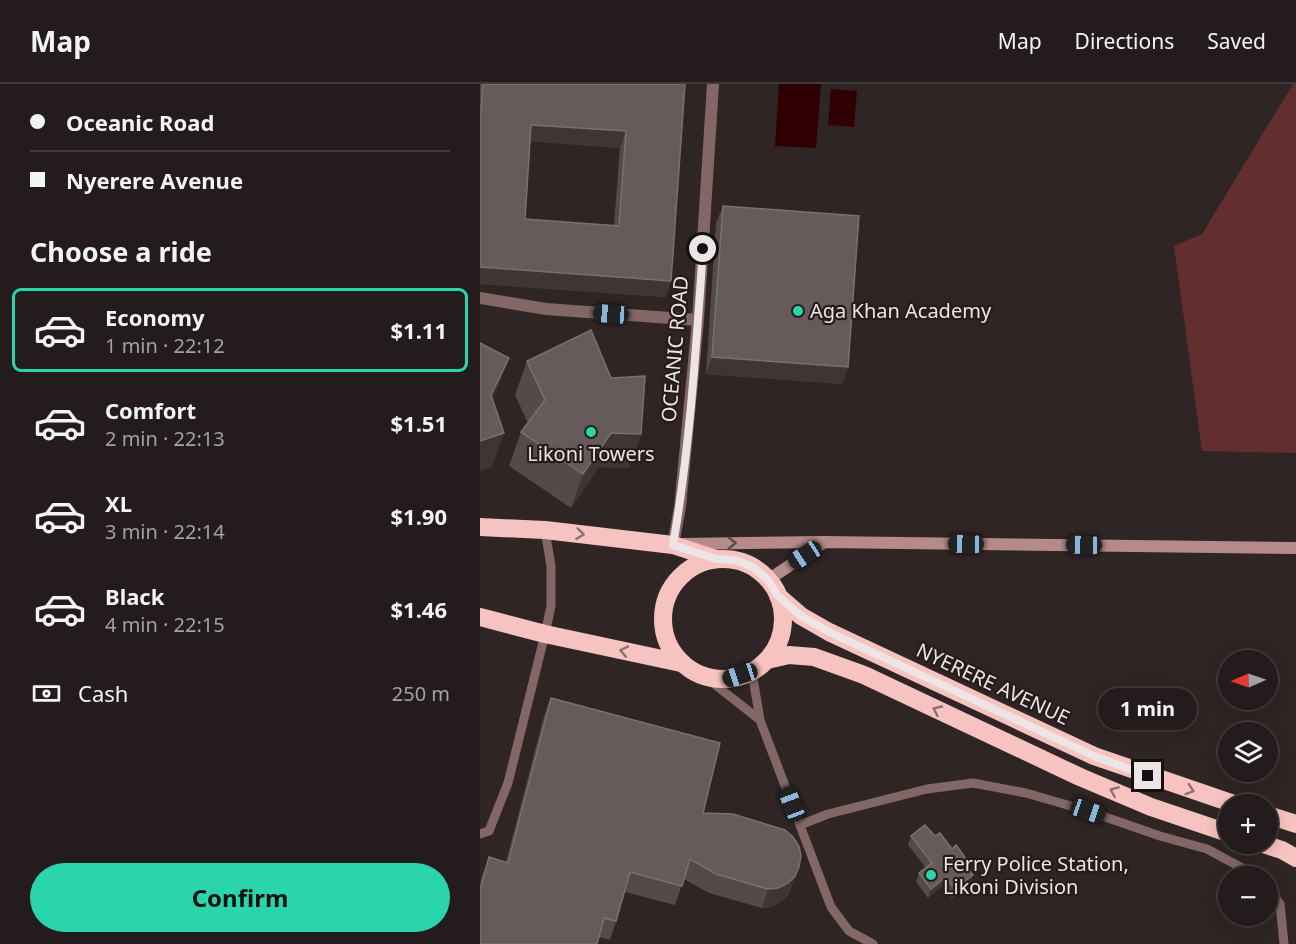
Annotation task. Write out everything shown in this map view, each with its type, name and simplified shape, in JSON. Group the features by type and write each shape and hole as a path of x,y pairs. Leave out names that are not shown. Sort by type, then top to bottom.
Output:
{"highway":[{"path":"480,527 545,530 673,545 716,559 735,560 753,567 768,580 778,596 782,613 781,630 776,646 767,660 752,672 728,679 704,676 681,663 669,647 663,628 664,609 670,591 682,575 698,564 716,559"},
{"name":"NYERERE AVENUE","path":"778,596 801,616 829,632 1094,756 1218,799"},
{"path":"480,617 546,634 681,663"},
{"path":"767,660 789,655 814,657 864,675 1090,781 1151,807 1218,829"},
{"path":"1278,818 1296,824"},
{"path":"1278,849 1296,858"}],"street":[{"name":"OCEANIC ROAD","path":"673,545 680,507 698,320 713,84"},
{"path":"480,298 546,309 698,320"},
{"path":"673,545 824,542 1296,548"},
{"path":"768,580 824,542"}],"lane":[{"path":"480,834 489,831 508,783 546,634 550,606 551,566 545,530"},
{"path":"752,672 760,720 831,908 849,931 873,944"},
{"path":"704,676 760,720"},
{"path":"800,825 828,814 927,789 973,783 1026,793 1088,811 1160,836 1207,849 1238,866"},
{"path":"1278,901 1284,944"}],"shaded area":[{"path":"779,84 821,84 816,148 775,146"},
{"path":"1293,84 1296,84 1296,453 1202,451 1174,246 1202,234"},
{"path":"831,89 857,91 854,127 828,125"}],"building":[{"path":"483,84 685,84 671,281 480,267","holes":["531,125 626,131 619,226 525,219"]},
{"path":"723,206 859,216 848,367 712,357"},
{"path":"591,330 611,378 645,376 641,434 611,433 583,474 521,432 545,400 527,361"},
{"path":"480,343 509,358 491,395 504,433 480,441"},
{"path":"551,698 720,743 703,813 733,814 785,830 799,846 801,856 795,876 778,888 768,889 716,874 690,859 682,886 630,872 616,921 604,918 597,944 480,944 480,890 489,857 508,863"},
{"path":"925,825 935,836 940,833 952,849 956,845 967,860 963,863 973,875 955,889 946,877 931,889 919,873 932,863 911,836"}],"place":[{"name":"Aga Khan Academy","path":"798,311"},
{"name":"Likoni Towers","path":"591,432"},
{"name":"Ferry Police Station, Likoni Division","path":"931,875"}],"route":[{"path":"703,249 680,507 673,545 716,559 735,560 753,567 768,580 778,596 801,616 829,632 1094,756 1148,776"}]}
